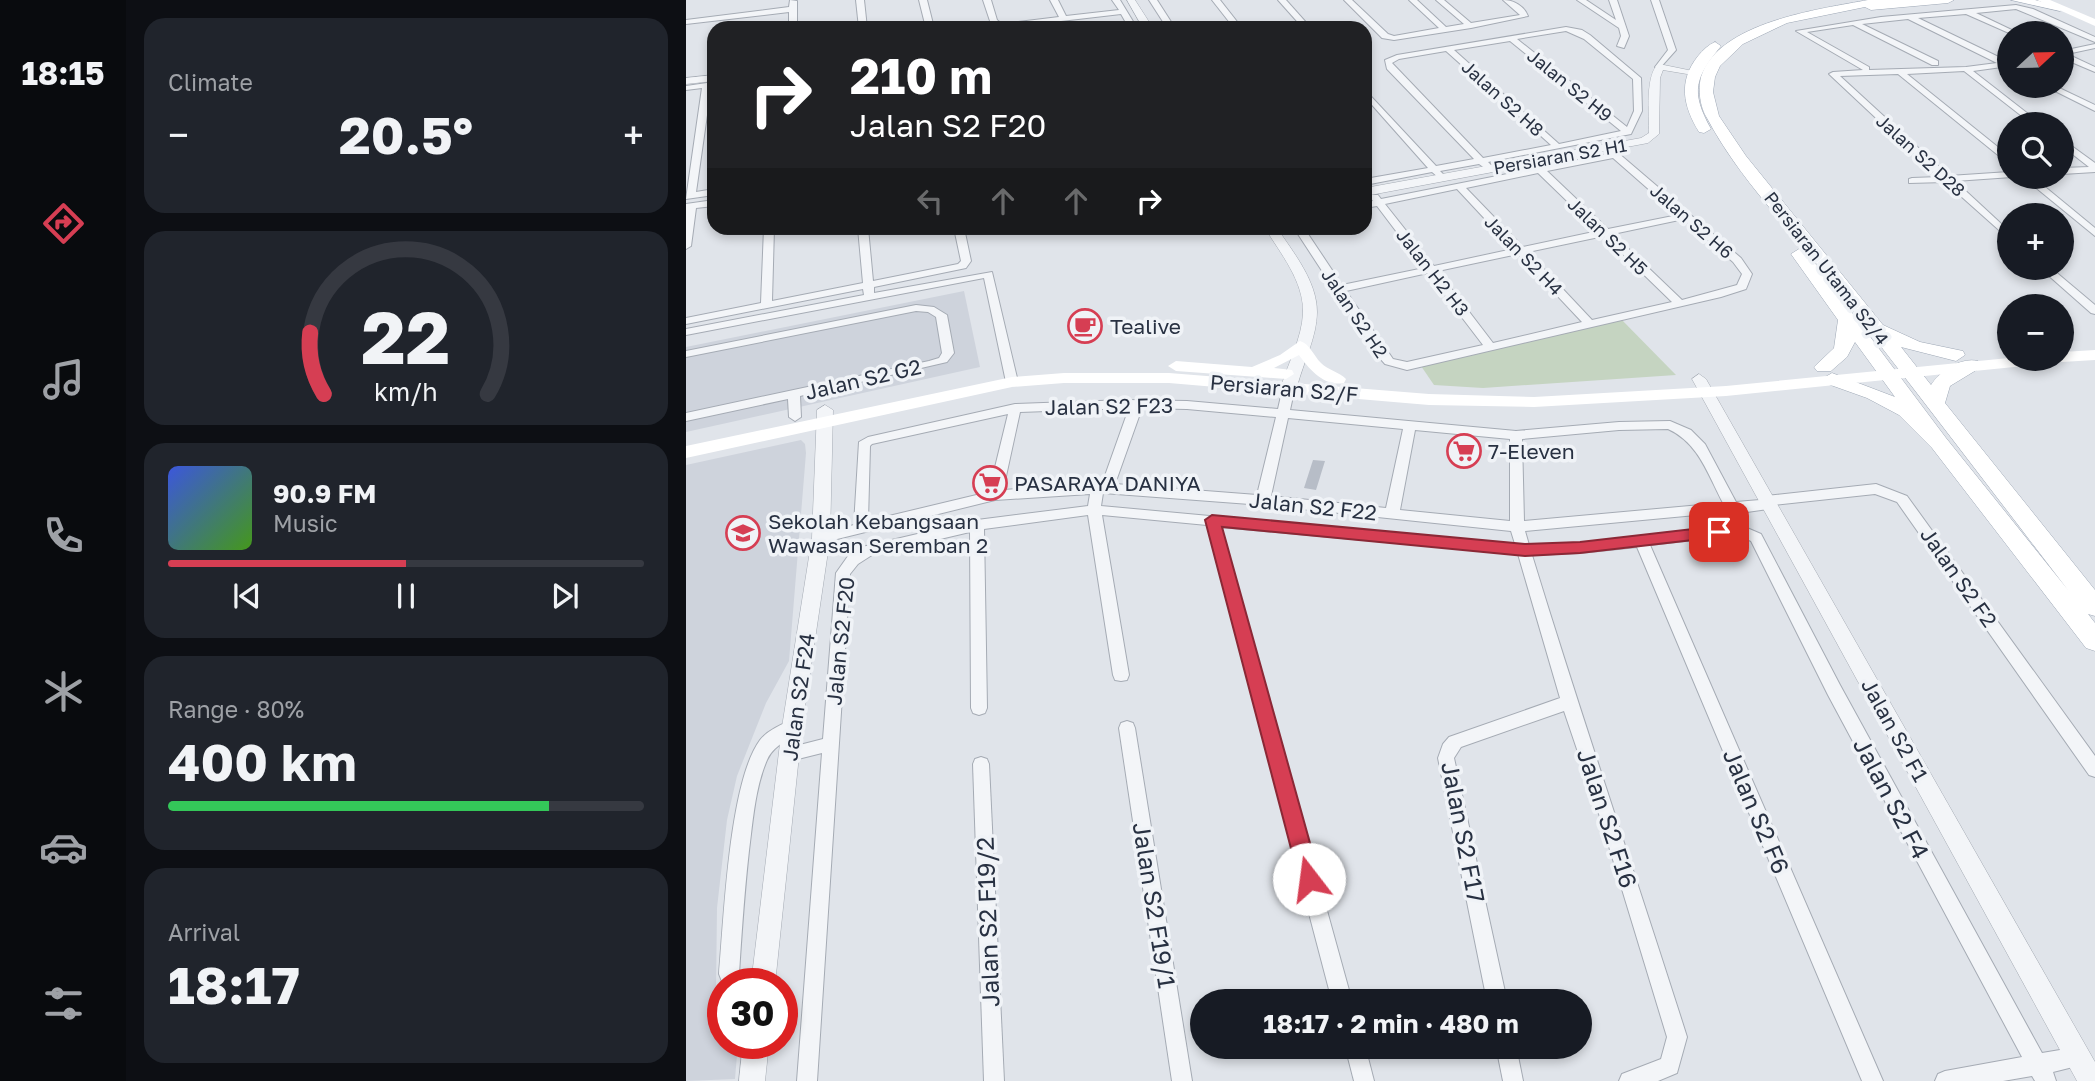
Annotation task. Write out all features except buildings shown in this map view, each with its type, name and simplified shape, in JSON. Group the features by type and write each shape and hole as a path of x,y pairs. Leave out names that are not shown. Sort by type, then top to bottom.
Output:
{"main road":[{"path":"1816,9 1834,0"},
{"path":"1846,0 1816,9 1762,19 1738,31 1709,51 1693,72 1690,99 1709,138 1847,320 1894,366 1939,443"},
{"name":"Persiaran Utama S2/4","path":"1885,0 1816,9 1784,20 1740,41 1714,64 1706,92 1712,116 1724,137 1873,325 1894,366 1935,405 2095,607"},
{"path":"1816,9 1948,0"},
{"path":"2042,0 2064,4 2095,16"},
{"path":"2020,4 2064,4 2095,23"},
{"path":"1847,320 1845,349 1828,373 1906,411 1939,443 2095,641"},
{"path":"1873,325 1914,346 1964,360 1997,360"},
{"path":"2074,344 2095,343"},
{"path":"1252,371 1279,362 1300,346 1317,369 1338,379"},
{"path":"1935,405 1938,386 1964,360 1997,353"},
{"path":"2074,357 2095,355"},
{"name":"Persiaran S2/F","path":"686,452 825,416 1011,377 1073,367 1137,365 1252,371 1291,381 1444,401 1534,402 1964,360"},
{"name":"Persiaran S2/F","path":"1011,377 1116,376 1291,381 1338,379 1484,390 1702,385"},
{"name":"Persiaran S2/F","path":"686,441 795,417 825,416"}],"street":[{"path":"860,0 862,21"},
{"path":"923,0 928,21"},
{"path":"987,0 994,21"},
{"path":"1054,0 1064,19"},
{"path":"1116,0 1129,21"},
{"path":"1131,0 1144,21"},
{"path":"1153,0 1166,21"},
{"path":"1216,0 1232,21"},
{"path":"1282,0 1301,21"},
{"path":"1348,0 1371,21"},
{"path":"1413,0 1446,30"},
{"path":"1440,0 1471,26"},
{"path":"1372,22 1389,38 1520,18 1525,14 1507,0"},
{"path":"1581,0 1620,26"},
{"path":"1655,0 1672,50 1659,67 1693,72"},
{"path":"1589,6 1614,3 1625,36 1621,46"},
{"path":"686,22 793,4"},
{"path":"1866,69 1800,31 2020,4 2095,40"},
{"path":"1966,11 1997,25"},
{"path":"1046,21 1124,13 1139,14"},
{"path":"1083,21 1124,13"},
{"path":"724,17 724,21"},
{"path":"1909,17 1997,60"},
{"path":"1852,23 1935,64"},
{"path":"1566,29 1587,37 1637,78 1637,115 1634,125 1628,132 1620,135 1485,165 1388,62 1396,57 1511,38 1566,29"},
{"name":"Jalan S2 H9","path":"1511,38 1628,132"},
{"path":"2074,51 2095,46"},
{"name":"Jalan S2 H8","path":"1448,49 1558,147"},
{"path":"2074,60 2095,71"},
{"path":"1900,72 1997,66"},
{"name":"Persiaran S2 H1","path":"1372,193 1438,173 1485,165 1611,152 1644,141 1654,134 1655,78 1659,67"},
{"path":"1966,69 2022,112"},
{"path":"1900,72 1997,151"},
{"name":"Jalan S2 D28","path":"1900,72 1833,74 1997,225"},
{"path":"686,81 707,82"},
{"path":"686,88 707,83"},
{"path":"2074,98 2095,108"},
{"path":"1372,100 1438,173"},
{"path":"686,246 689,201 707,108"},
{"path":"2074,151 2095,168"},
{"path":"1372,193 1459,186 1611,152"},
{"name":"Jalan S2 H6","path":"1611,152 1737,260 1747,274 1742,286 1721,294 1678,302"},
{"path":"2074,170 2095,168"},
{"name":"Jalan S2 H5","path":"1540,170 1678,302"},
{"path":"1912,181 1997,176"},
{"name":"Jalan S2 H4","path":"1459,186 1589,323"},
{"path":"2042,189 2095,233"},
{"name":"Jalan H2 H3","path":"1372,194 1490,346"},
{"path":"689,201 707,195"},
{"path":"689,201 707,202"},
{"path":"1339,289 1686,216"},
{"path":"766,305 769,235"},
{"path":"864,235 868,291"},
{"path":"686,332 831,304 868,291 962,266 966,261 960,235"},
{"path":"1263,500 1310,313 1304,284 1275,235"},
{"name":"Jalan S2 H2","path":"1304,235 1389,362 1407,366 1422,364 1490,346"},
{"path":"686,321 766,305 988,274 1011,377"},
{"path":"2059,280 2095,311"},
{"path":"1490,346 1678,302"},
{"path":"831,304 832,325"},
{"name":"Jalan S2 G2","path":"686,354 916,308 930,309 941,314 948,353 943,360 932,364 686,418"},
{"name":"Jalan S2 F1","path":"1702,385 2091,1081"},
{"path":"794,395 795,417"},
{"path":"1121,675 1094,510 1137,404"},
{"name":"Jalan S2 F23","path":"862,528 864,445 869,441 1015,408 1137,404 1285,413 1516,435 1619,426 1670,425 1687,433 1700,447 1733,509"},
{"path":"995,495 1015,408"},
{"name":"Jalan S2 F24","path":"765,968 793,727 821,538 825,416"},
{"path":"1392,514 1410,425"},
{"name":"Jalan S2 F16","path":"1516,435 1517,527 1569,702 1609,817 1677,1037 1670,1066 1629,1081"},
{"name":"Jalan S2 F22","path":"821,538 995,495 1102,488 1263,500 1517,527 1733,509 1767,502"},
{"name":"Jalan S2 F2","path":"1767,502 1876,489 1902,499 2095,770"},
{"name":"Jalan S2 F20","path":"807,1081 843,573 853,560 867,551 976,525 1048,513 1094,510 1525,550 1642,542 1740,530 1748,533"},
{"path":"1212,520 1339,989"},
{"path":"976,525 979,708"},
{"name":"Jalan S2 F4","path":"1748,533 1756,538 1840,701 2041,1073"},
{"name":"Jalan S2 F6","path":"1642,542 1873,1081"},
{"name":"Jalan S2 F17","path":"1494,989 1446,758 1455,742 1569,702"},
{"path":"730,968 748,796 756,764 766,744 793,727"},
{"name":"Jalan S2 F19/1","path":"1127,728 1182,1081"},
{"path":"790,754 830,744"},
{"name":"Jalan S2 F19/2","path":"981,764 994,1081"},
{"path":"1945,1081 2041,1073 2078,1057"},
{"path":"752,1081 754,1059"},
{"path":"1358,1059 1364,1081"},
{"path":"1509,1059 1513,1081"}],"shaded area":[{"path":"964,291 980,367 686,432 686,347"},
{"path":"801,440 805,444 789,661 766,703 737,776 727,820 717,908 716,968 707,968 707,1059 737,1059 735,1079 686,1081 686,465"}],"green space":[{"path":"1619,317 1676,375 1483,388 1434,385 1421,366"}],"place":[{"name":"Tealive","path":"1085,326"},
{"name":"7-Eleven","path":"1464,451"},
{"name":"PASARAYA DANIYA","path":"990,483"},
{"name":"Sekolah Kebangsaan Wawasan Seremban 2","path":"743,533"}],"route":[{"path":"1309,879 1212,520 1525,550 1580,548 1719,532"}]}
